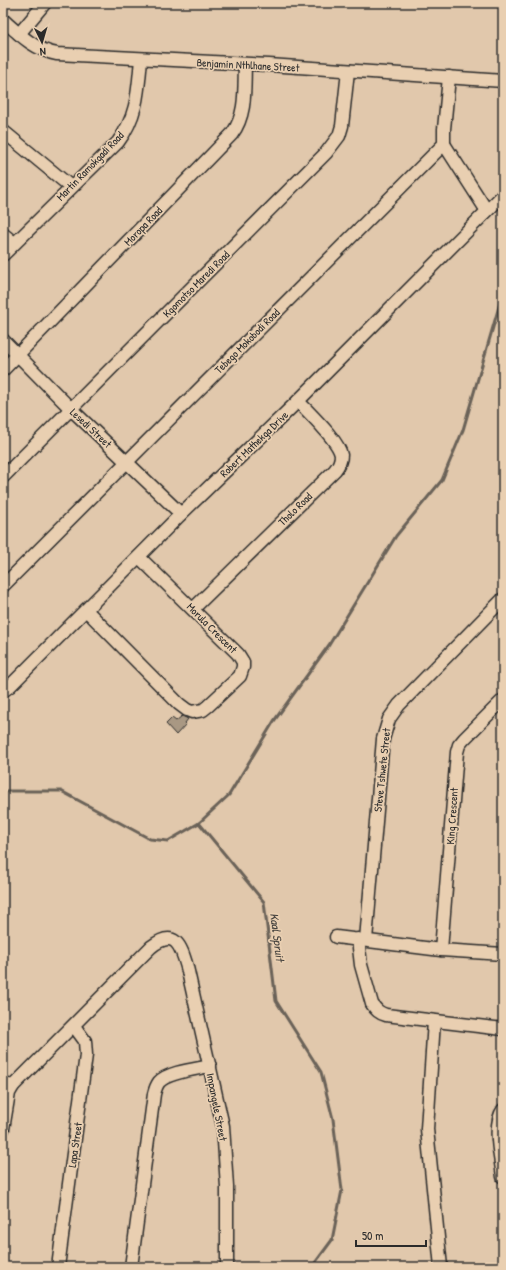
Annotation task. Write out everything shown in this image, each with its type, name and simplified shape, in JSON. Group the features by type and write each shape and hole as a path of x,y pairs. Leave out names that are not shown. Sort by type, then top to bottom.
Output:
{"street":[{"path":"19,34 45,3"},
{"name":"Benjamin Nthlhane Street","path":"3,20 36,47 50,53 503,80"},
{"name":"Martin Ramokgadi Road","path":"3,255 118,142 132,118 137,97 141,59"},
{"name":"Moropa Road","path":"3,370 232,134 238,126 241,116 245,64"},
{"name":"Kgomotso Maredi Road","path":"3,477 326,153 339,136 342,126 348,71"},
{"path":"449,77 444,144 487,211"},
{"path":"3,131 71,187"},
{"name":"Tebego Mokobodi Road","path":"3,586 444,144"},
{"name":"Robert Mathekga Drive","path":"3,691 10,686 181,514 298,401 503,195"},
{"path":"3,234 14,243"},
{"name":"Lesedi Street","path":"3,340 70,409 181,514"},
{"name":"Tholo Road","path":"193,609 336,470 340,463 341,455 337,445 298,401"},
{"name":"Morula Crescent","path":"86,610 179,704 192,712 203,710 240,676 243,662 238,654 139,557"},
{"name":"Steve Tshwete Street","path":"503,599 399,705 388,719 383,739 362,939 361,965 372,1004 380,1013 386,1015 503,1029"},
{"name":"King Crescent","path":"441,950 457,752 464,739 503,700"},
{"path":"336,937 362,939 441,950 503,954"},
{"name":"Impangele Street","path":"74,1026 150,947 165,939 178,943 182,950 210,1066 224,1139 227,1187 227,1267"},
{"path":"434,1021 427,1129 441,1267"},
{"path":"3,1129 9,1093 8,1085 74,1026"},
{"name":"Lapa Street","path":"58,1267 86,1055 84,1042 74,1026"},
{"path":"131,1267 156,1086 159,1081 166,1077 210,1066"},
{"path":"503,1110 499,1117 498,1129 503,1177"}],"building":[{"path":"182,716 188,719 185,723 186,724 176,735 166,724 172,718 176,721"}],"waterway":[{"path":"199,823 229,795 274,721 329,645 396,536 442,480 463,430 500,303 503,301"},
{"name":"Kaal Spruit","path":"3,791 61,791 150,839 168,841 199,823 264,902 276,1001 321,1072 333,1119 342,1190 332,1240 312,1267"}]}
